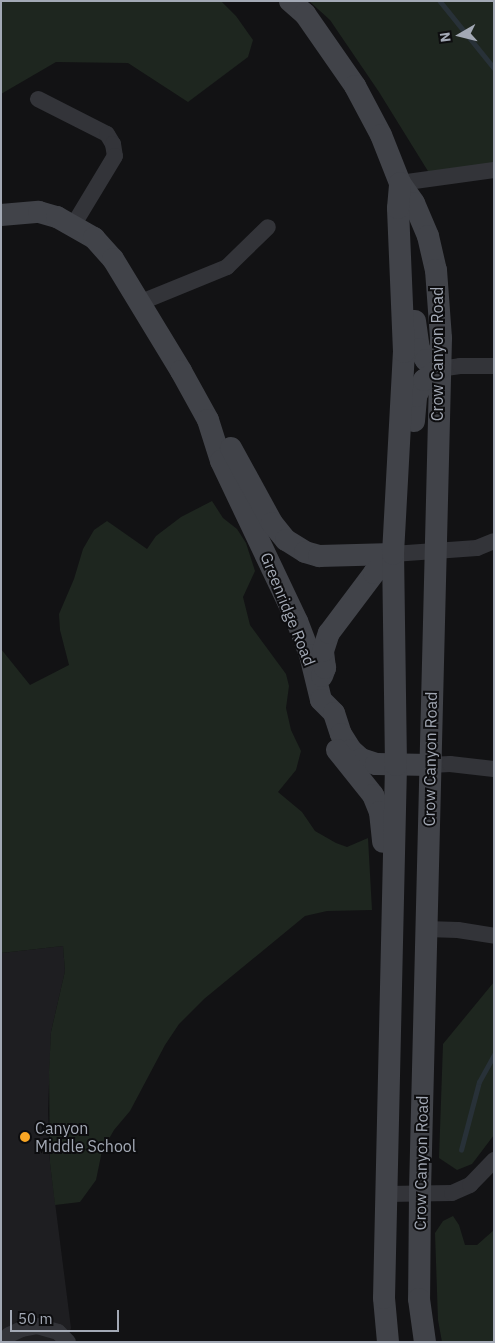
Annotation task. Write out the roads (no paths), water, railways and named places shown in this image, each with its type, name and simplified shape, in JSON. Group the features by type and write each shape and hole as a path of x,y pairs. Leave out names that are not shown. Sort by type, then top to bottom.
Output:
{"main road":[{"name":"Crow Canyon Road","path":"290,1 305,14 355,86 381,135 400,184 414,203 428,236 436,270 440,338 420,1194 419,1299 425,1342"},
{"name":"Crow Canyon Road","path":"388,1342 384,1298 396,764 393,554 404,352 398,208 400,184"},
{"name":"Greenridge Road","path":"1,215 39,212 56,216 74,224 94,238 114,259 208,420 221,461 297,621 310,655 319,692 334,713 341,734 351,750 362,759 376,764 430,765"},
{"path":"399,454 407,448 413,436 416,396 424,380 439,369 426,360 419,349 412,288 400,245"},
{"name":"Greenridge Road","path":"208,420 222,433 272,523 286,540 305,552 319,556 393,554"},
{"path":"393,554 374,573 329,633 322,651 325,668 319,692 328,728 338,752 373,795 380,812 385,867 393,899"}],"street":[{"path":"38,99 107,134 113,144 115,156 74,224"},
{"path":"400,184 494,170"},
{"path":"139,303 227,267 268,227"},
{"path":"439,369 460,366 494,366"},
{"path":"393,554 434,549 477,548 494,541"},
{"path":"430,765 450,764 494,769"},
{"path":"426,929 458,930 494,936"},
{"path":"386,1194 452,1193 470,1185 494,1160"},
{"path":"3,1342 15,1332 38,1326 58,1332 68,1342"}],"waterway":[{"path":"440,1 494,68"},
{"path":"461,1150 479,1082 494,1055"}],"place":[{"name":"Canyon Middle School","path":"25,1137"}]}
